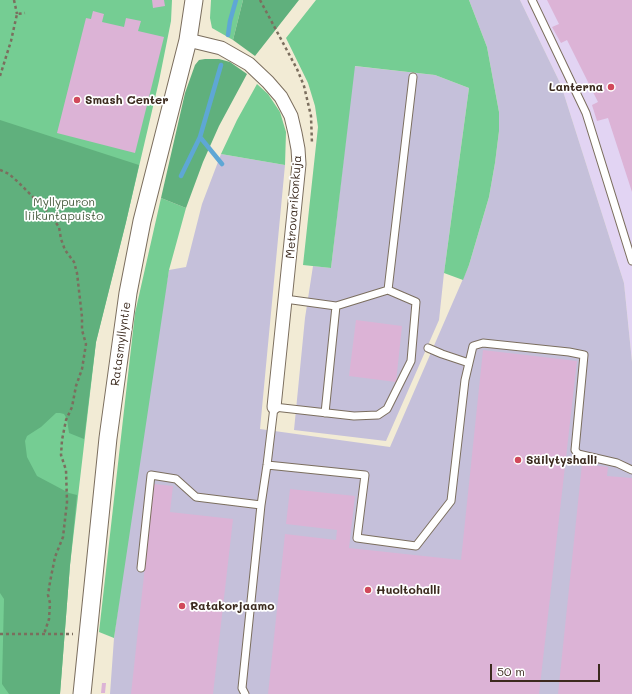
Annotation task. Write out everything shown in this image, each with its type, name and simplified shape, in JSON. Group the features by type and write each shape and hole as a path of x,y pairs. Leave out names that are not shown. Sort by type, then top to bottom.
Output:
{"street":[{"name":"Ratasmyllyntie","path":"82,694 108,438 128,293 144,214 188,40 194,0"},
{"name":"Metrovarikonkuja","path":"188,40 221,48 249,64 268,82 282,97 290,116 298,149 298,164 274,407"}],"lane":[{"path":"532,0 587,118 632,261"},
{"path":"388,290 413,77"},
{"path":"245,694 242,688 261,505 274,407 354,416 378,414 387,409 410,361 416,302 388,290 336,306 285,299"},
{"path":"325,413 336,306"},
{"path":"267,465 365,475 357,538 416,546 451,501 465,380 473,346 483,343 569,352 584,355 576,450 578,454 617,463 632,470"},
{"path":"428,348 469,363"},
{"path":"141,568 151,475 176,479 196,497 261,505"}],"path":[{"path":"0,76 11,41 17,14 14,0"},
{"path":"17,14 25,13"},
{"path":"0,170 18,182 49,213 59,226 60,239 64,250 74,262 77,272 82,330 86,344 82,369 76,386 72,407 66,420 62,440 61,455 66,470 67,502 63,537 55,557 50,582 48,595 50,603 49,619 44,634"},
{"path":"0,634 78,634"}],"shaded area":[{"path":"469,0 520,0 561,85 624,283 632,362 632,694 110,694 114,638 147,390 169,270 186,267 202,204 221,154 285,165 260,429 390,447 469,265 489,197 499,131 499,112 487,47"},
{"path":"520,0 632,0 632,362 624,283 561,85"},
{"path":"354,66 435,75 469,88 439,320 386,441 294,430 305,318 313,266 331,268"}],"green space":[{"name":"Myllypuron liikuntapuisto","path":"0,0 172,0 171,21 159,81 96,342 70,565 60,694 0,694"},
{"path":"211,0 243,0 233,40 212,28 210,18"},
{"path":"243,0 299,0 255,56 233,40"},
{"path":"316,0 469,0 487,47 499,112 499,131 489,197 469,265 463,280 444,273 469,88 435,75 355,66 331,268 303,265 318,127 315,106 308,83 286,38"},
{"path":"219,59 230,62 247,74 219,126 203,162 186,208 161,198 185,93 195,65 199,60"},
{"path":"257,84 268,94 280,112 286,132 285,165 221,154 237,120"},
{"name":"Myllypuron liikuntapuisto","path":"0,120 139,165 96,342 84,439 69,433 67,419 64,414 56,413 41,427 27,436 25,441 27,457 37,476 69,493 77,495 60,694 9,694 2,684 4,599 0,593"},
{"path":"161,198 186,208 169,270 114,638 99,632 135,313"}],"building":[{"path":"152,0 164,0 165,6 153,8"},
{"name":"Lanterna","path":"547,0 632,0 632,192 608,118 597,121 592,105 598,102 567,40 561,43 552,27 559,24"},
{"path":"93,11 104,14 102,22 124,27 126,18 141,21 138,31 164,37 135,153 57,133 86,18 91,19"},
{"path":"356,320 402,326 396,382 349,376"},
{"path":"483,350 577,361 539,694 268,694 285,534 336,540 337,530 286,524 290,489 355,496 349,548 461,560"},
{"path":"582,464 608,467 607,476 632,478 632,694 558,694"},
{"name":"Ratakorjaamo","path":"154,484 173,486 170,512 233,519 213,694 131,694"},
{"path":"102,683 106,683 105,693 101,693"}],"waterway":[{"path":"228,35 236,0"},
{"path":"181,176 200,137 221,65"},
{"path":"200,137 222,164"}],"place":[{"name":"Lanterna","path":"611,87"},
{"name":"Smash Center","path":"77,100"},
{"name":"Säilytyshalli","path":"518,460"},
{"name":"Huoltohalli","path":"368,590"},
{"name":"Ratakorjaamo","path":"182,606"}]}
